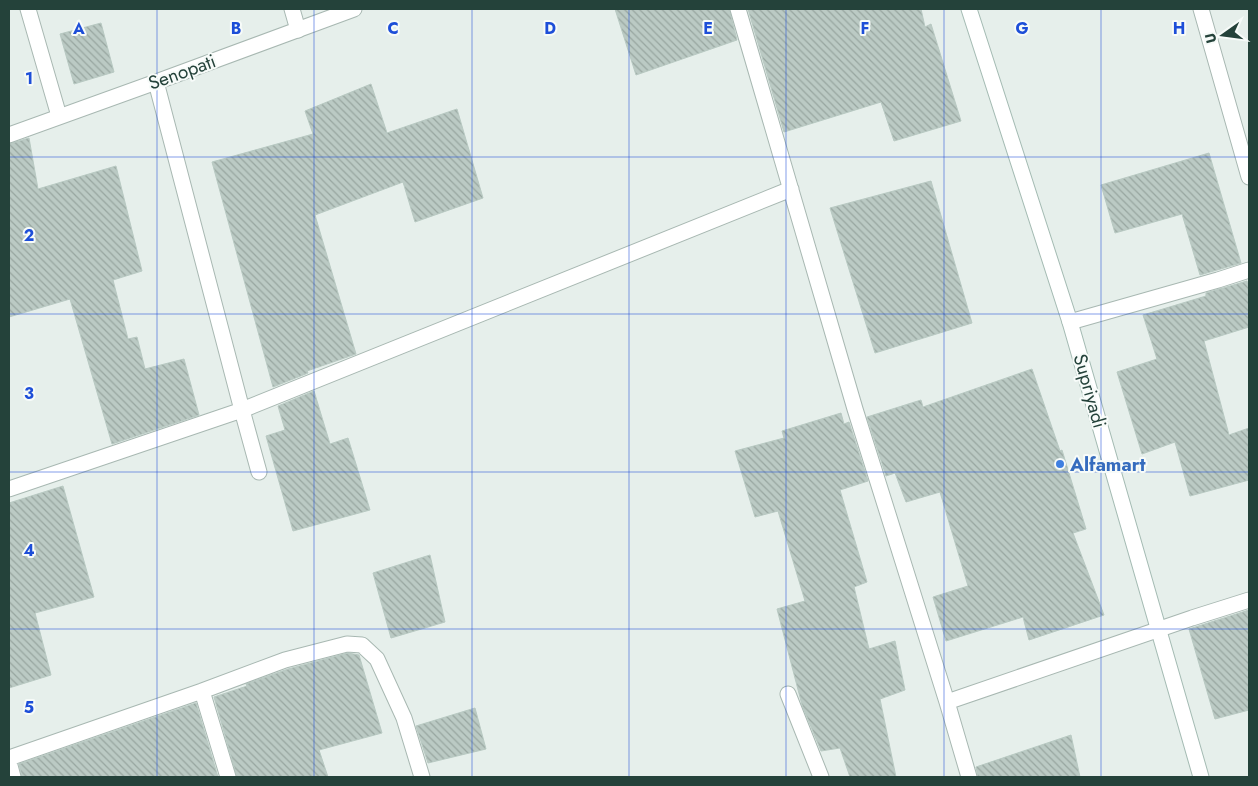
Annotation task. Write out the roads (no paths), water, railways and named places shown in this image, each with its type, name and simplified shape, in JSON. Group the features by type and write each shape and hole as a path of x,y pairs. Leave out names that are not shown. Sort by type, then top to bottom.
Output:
{"street":[{"path":"28,9 59,116"},
{"path":"292,9 298,30"},
{"name":"Senopati","path":"9,135 354,9"},
{"path":"738,9 856,409 969,777"},
{"name":"Supriyadi","path":"969,9 1070,322 1201,777"},
{"path":"1201,9 1249,177"},
{"path":"156,82 260,472"},
{"path":"9,489 242,410 791,189"},
{"path":"1070,322 1249,270"},
{"path":"947,702 1249,600"},
{"path":"9,758 285,660 347,644 362,645 377,659 404,718 422,777"},
{"path":"202,691 228,777"},
{"path":"788,694 821,777"},
{"path":"9,762 14,777"}],"place":[{"name":"Alfamart","path":"1060,464"}]}
